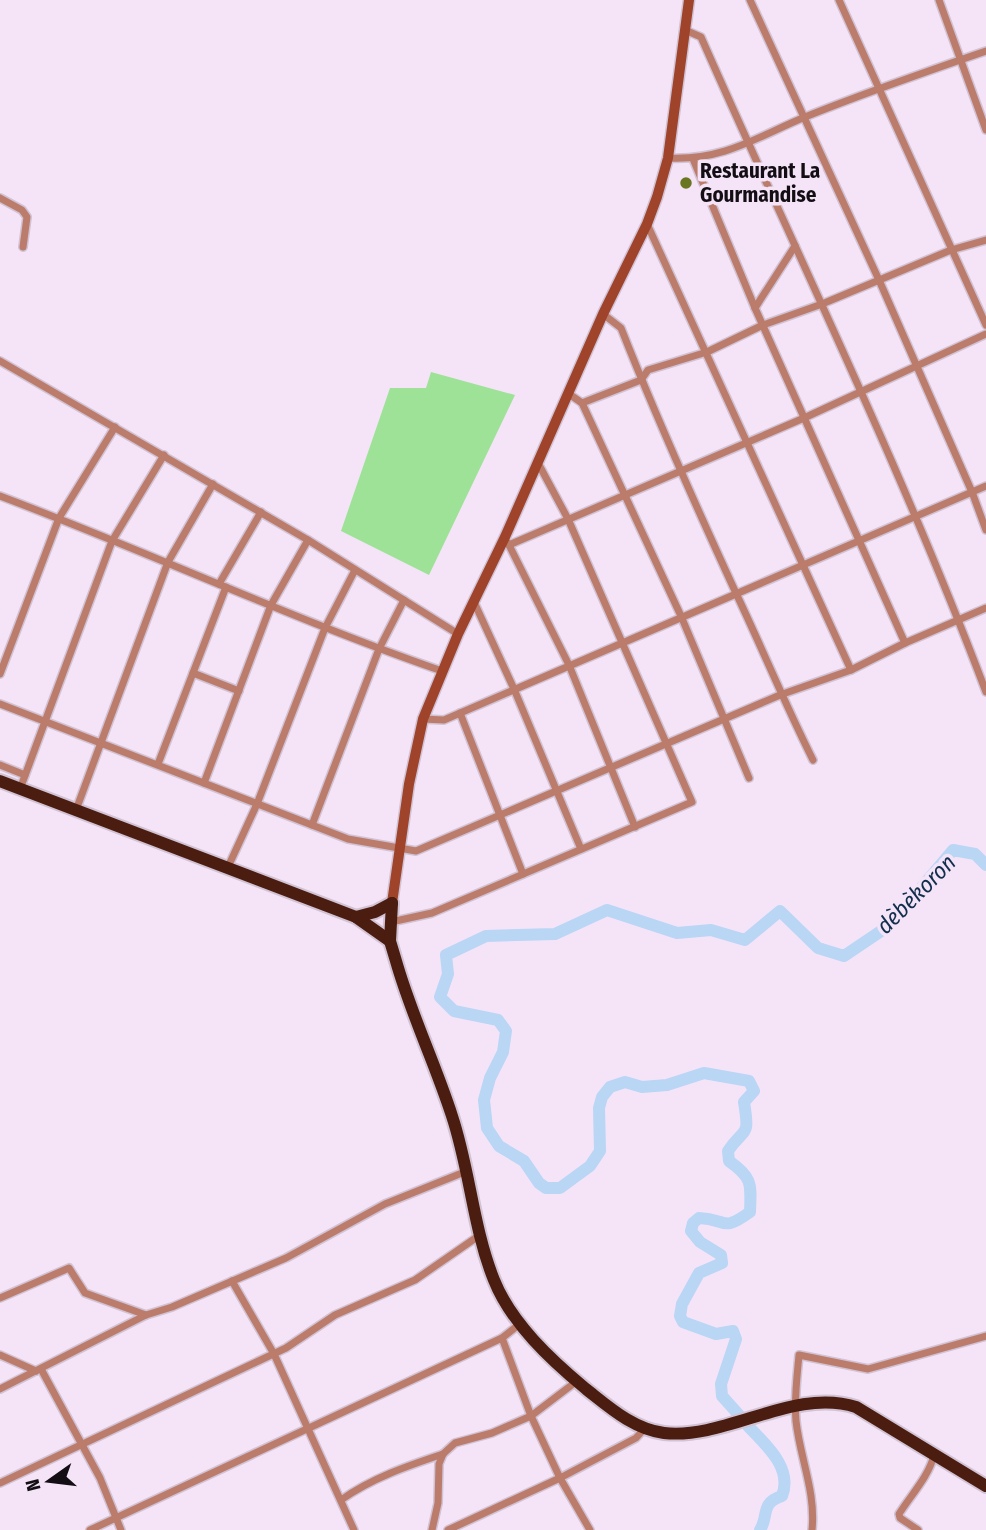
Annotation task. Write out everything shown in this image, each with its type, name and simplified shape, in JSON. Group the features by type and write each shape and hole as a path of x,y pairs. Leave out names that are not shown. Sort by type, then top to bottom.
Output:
{"highway":[{"path":"0,781 356,917 390,940"},
{"path":"356,917 375,912 392,903"},
{"path":"392,903 390,940 400,977 443,1088 467,1171 480,1235 495,1282 515,1317 522,1322 531,1336 577,1381 621,1416 645,1428 677,1433 733,1423 796,1406 840,1402 856,1407 986,1486"}],"main road":[{"path":"392,903 409,784 423,719 458,634 507,541 603,314 647,223 668,158 689,0"}],"street":[{"path":"750,0 879,280 986,530"},
{"path":"839,0 986,325"},
{"path":"939,0 986,130"},
{"path":"685,30 701,37 915,515 986,692"},
{"path":"668,158 693,159 748,144 804,117 986,51"},
{"path":"693,159 755,308 905,643"},
{"path":"0,198 22,210 27,217 23,247"},
{"path":"647,223 851,670"},
{"path":"582,403 641,380 648,370 707,352 763,326 951,250 986,240"},
{"path":"755,308 795,246"},
{"path":"603,314 621,328 680,472 780,695 813,760"},
{"path":"635,827 569,665 507,541 568,519 680,472 986,334"},
{"path":"0,361 308,540 458,634"},
{"path":"569,394 582,403 681,616 750,778"},
{"path":"0,674 59,519 115,427"},
{"path":"20,789 112,541 164,455"},
{"path":"391,922 432,913 692,802 568,519 538,463"},
{"path":"76,810 168,562 213,484"},
{"path":"423,719 444,720 986,486"},
{"path":"0,496 325,628 442,671"},
{"path":"158,764 222,585 261,512"},
{"path":"204,783 271,605 308,540"},
{"path":"228,867 257,804 325,628 355,570"},
{"path":"312,825 379,649 404,600"},
{"path":"474,602 514,689 581,849"},
{"path":"0,704 348,839 416,851 780,695 851,670 986,608"},
{"path":"192,673 239,691"},
{"path":"460,713 523,874"},
{"path":"0,765 25,775"},
{"path":"0,1389 146,1315 172,1307 286,1258 385,1204 467,1171"},
{"path":"0,1483 274,1354 335,1315 415,1280 480,1235"},
{"path":"0,1298 69,1268 85,1293 146,1315"},
{"path":"232,1281 274,1354 354,1530"},
{"path":"90,1530 502,1338 522,1322"},
{"path":"812,1530 813,1503 797,1423 799,1355 868,1369 986,1336"},
{"path":"502,1338 531,1416 560,1478 590,1530"},
{"path":"0,1355 38,1370 100,1478 121,1530"},
{"path":"341,1500 401,1468 443,1454 455,1443 492,1433 531,1416 577,1381"},
{"path":"448,1530 560,1478 636,1438 645,1428"},
{"path":"432,1530 438,1503 439,1464 443,1454"},
{"path":"918,1530 900,1518 899,1514 916,1486 928,1473 934,1454"}],"green space":[{"path":"431,372 515,395 429,575 341,531 390,388 426,388"}],"waterway":[{"name":"dèbèkoron","path":"739,1415 722,1396 721,1384 736,1339 733,1331 716,1334 683,1322 680,1316 682,1304 699,1273 722,1263 721,1255 700,1242 691,1231 693,1223 699,1218 729,1223 750,1212 749,1182 743,1172 729,1161 728,1151 745,1131 744,1102 754,1091 749,1081 704,1073 667,1085 642,1087 625,1082 610,1087 602,1097 599,1108 600,1151 590,1166 560,1188 546,1188 539,1183 524,1161 499,1146 487,1128 484,1100 490,1078 503,1052 506,1031 498,1020 454,1011 440,997 448,974 446,955 486,936 555,934 607,910 677,933 711,930 745,940 780,911 818,948 844,956 890,925 953,850 975,854 986,865"},
{"path":"748,1426 776,1458 784,1476 782,1496 768,1506 760,1530"}],"place":[{"name":"Restaurant La Gourmandise","path":"686,183"}]}
